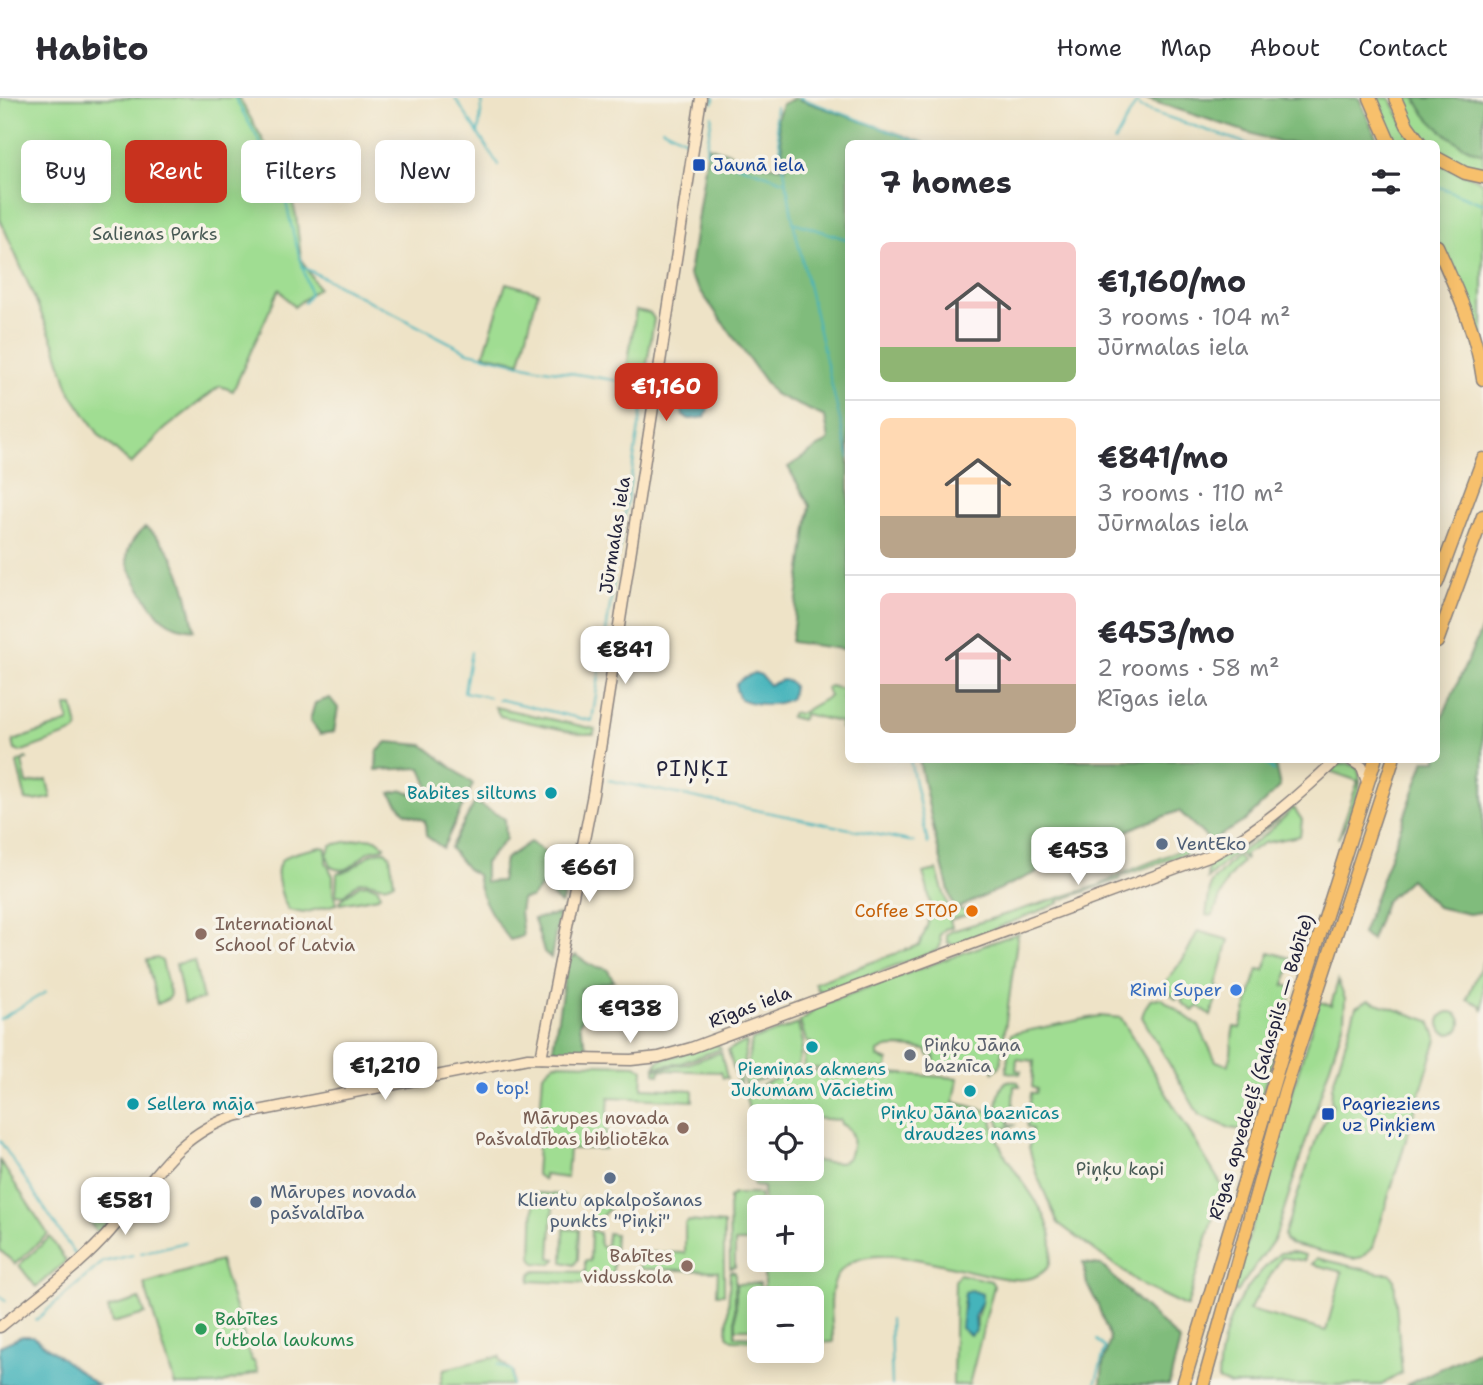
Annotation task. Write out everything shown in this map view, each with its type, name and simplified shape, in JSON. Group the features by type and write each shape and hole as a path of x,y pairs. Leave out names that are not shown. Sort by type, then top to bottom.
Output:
{"highway":[{"path":"1370,98 1388,140"},
{"path":"1395,98 1417,140"},
{"path":"1440,160 1465,173 1483,177"},
{"path":"1440,253 1466,315 1480,359 1483,379"},
{"path":"1440,575 1483,459"},
{"path":"1440,634 1483,516"},
{"name":"Rīgas apvedceļš (Salaspils — Babīte)","path":"1183,1385 1285,1045 1374,763"},
{"name":"Rīgas apvedceļš (Salaspils — Babīte)","path":"1203,1385 1285,1090 1392,763"}],"main road":[{"name":"Jūrmalas iela","path":"541,1058 589,819 701,98"},
{"name":"Rīgas iela","path":"0,1327 73,1268 101,1241 180,1146 216,1123 238,1115 528,1058 631,1060 679,1052 1214,854 1246,836 1332,763"},
{"path":"1356,763 1362,767 1367,782"}],"green space":[{"name":"Salienas Parks","path":"0,98 239,98 263,140 241,140 241,203 293,203 301,259 318,288 294,307 279,289 233,391 220,386 165,429 131,464 100,436 70,392 55,345 0,219"},
{"path":"795,98 916,140 845,140 845,649 791,642 810,506 788,467 829,440 825,417 774,394 689,275 708,146 766,165 786,168 777,119 782,104"},
{"path":"1143,98 1359,98 1378,140 1271,140"},
{"path":"1375,98 1390,98 1412,140 1394,140"},
{"path":"1401,98 1483,98 1483,171 1458,164 1440,154 1440,140 1425,140 1417,131"},
{"path":"1416,98 1483,98 1483,154 1464,146 1444,132 1427,116"},
{"path":"1440,164 1483,182 1483,363 1455,279 1440,246"},
{"path":"506,283 538,292 520,362 484,354"},
{"path":"636,310 650,313 654,319 644,383 625,380"},
{"path":"145,527 157,536 174,560 189,601 194,630 182,628 163,619 131,572 127,559 130,545"},
{"path":"1483,626 1483,912 1469,914 1437,907 1410,879 1385,902 1371,940 1362,934 1424,763 1440,763 1440,722"},
{"path":"829,686 845,690 845,729 840,728 840,722 804,714 802,720 790,717 792,713 799,714 830,696 826,688"},
{"path":"330,698 338,708 334,732 320,734 310,720 315,703"},
{"path":"66,706 73,706 78,728 75,732 20,752 15,750 13,741 69,722"},
{"path":"495,707 595,729 594,734 500,716"},
{"path":"387,742 423,745 473,784 443,848 426,836 425,821 404,812 390,793 404,790 415,795 429,789 421,768 376,770 377,752"},
{"path":"26,758 22,762 27,784 47,780 51,798 26,800 17,763"},
{"path":"920,763 1274,763 1280,787 1245,821 1210,841 1179,811 1140,825 954,910"},
{"path":"1347,763 1357,767 1360,785 1355,804 1338,839 1358,781 1330,771 1335,766"},
{"path":"475,802 505,819 506,839 485,863 485,882 501,881 505,859 530,842 572,870 561,904 542,886 531,898 522,899 520,912 523,936 510,940 489,909 481,893 477,875 467,869 450,848"},
{"path":"1291,807 1207,879 1208,865 1256,836"},
{"path":"1294,808 1302,820 1300,836 1264,843 1244,855 1245,860 1239,853 1266,834"},
{"path":"364,838 376,839 385,846 369,852 347,869 331,867 327,855 331,845"},
{"path":"326,848 326,862 333,876 333,893 337,904 303,913 289,910 280,888 278,873 282,860 295,853"},
{"path":"1186,848 1193,851 1122,876 1121,874"},
{"path":"385,851 390,856 394,882 384,886 363,882 356,884 344,896 336,895 337,873 351,869 371,854"},
{"path":"1237,855 1242,862 1227,880 1213,915 1206,915 1211,883"},
{"path":"937,870 948,907 954,910 970,910 971,914 950,920 952,927 945,929 940,935 941,944 938,950 824,992 818,990 815,983 919,945 930,910 923,873"},
{"path":"1119,875 1120,879 1058,901 1059,903 955,945 948,943 946,935 952,931 1100,885"},
{"path":"368,884 378,888 380,894 378,897 340,904 340,900 360,885"},
{"path":"559,914 551,958 544,952 534,919"},
{"path":"1198,931 1229,940 1211,1016 1198,1006 1193,1011 1181,1002 1183,998 1179,996 1176,999 1163,986 1184,958"},
{"path":"1018,933 1000,1066 993,1072 993,1066 960,1063 959,1069 935,1065 934,1056 929,1056 926,1050 902,1047 878,1051 878,1057 888,1061 887,1069 803,1068 805,1054 815,1052 817,1046 806,1041 800,1022 817,1006"},
{"path":"1270,952 1293,959 1284,985 1293,988 1251,1132 1230,1128 1199,1115 1142,1017 1151,999 1161,998 1199,1026 1216,1061 1228,1065 1234,1027 1240,1028 1258,969 1264,970"},
{"path":"576,955 590,965 607,969 614,981 581,989 589,1008 579,1024 587,1048 569,1054 553,1048 567,962"},
{"path":"157,958 162,961 170,994 168,999 157,1004 147,960"},
{"path":"194,960 203,999 184,1004 176,964"},
{"path":"1483,961 1483,1011 1480,1005 1467,999"},
{"path":"1338,981 1345,999 1344,1021 1275,1238 1237,1292 1233,1290 1319,1002 1331,1005"},
{"path":"1368,1000 1430,1021 1437,1039 1373,1247 1362,1257 1353,1259 1290,1244 1284,1235 1317,1137 1333,1104 1332,1087 1356,1007"},
{"path":"1450,1012 1458,1015 1461,1023 1458,1031 1450,1034 1442,1031 1439,1023 1442,1015"},
{"name":"Piņķu kapi","path":"1099,1016 1121,1018 1222,1186 1187,1307 1143,1286 1058,1223 1036,1173 1029,1147 1032,1129 1027,1127 1031,1093 1036,1093 1037,1089 1032,1087 1034,1061 1017,1059 1016,1070 1021,1071 1020,1074 1006,1072 1011,1034"},
{"path":"798,1024 803,1043 798,1066 746,1085 744,1082 752,1040"},
{"path":"747,1043 739,1087 728,1050"},
{"path":"713,1044 721,1049 681,1063 655,1067 658,1061"},
{"path":"721,1052 727,1078 723,1078 721,1072 660,1070 659,1075 655,1073 655,1069 687,1064"},
{"path":"555,1063 636,1065 643,1070 642,1088 693,1090 693,1101 609,1097 605,1149 569,1149 567,1178 544,1175 544,1180 536,1174 543,1074"},
{"path":"811,1071 861,1071 958,1078 954,1102 992,1112 995,1133 1003,1152 1039,1206 1048,1225 1052,1244 1049,1266 1042,1273 1026,1279 1007,1278 922,1260 893,1256 867,1257 847,1265 834,1283 831,1304 833,1342 824,1342 824,1286 764,1286 764,1272 824,1272 824,1195 763,1195 763,1187 755,1186 753,1181 824,1181 824,1162 841,1163 849,1157 852,1147 851,1134 840,1120 824,1119 824,1104 748,1104 745,1092 779,1077"},
{"path":"1007,1081 1018,1082 1020,1086 1014,1086 1012,1120 1009,1120 1009,1124 1014,1125 1003,1129 998,1119 998,1104 1001,1090"},
{"path":"0,1161 48,1234 15,1264 0,1250"},
{"path":"538,1193 563,1195 567,1198 562,1206 553,1206 550,1258 556,1259 552,1264 535,1263 532,1257 534,1197 537,1197"},
{"path":"734,1194 760,1194 747,1195 747,1242 735,1242 735,1267 730,1268 729,1198"},
{"path":"581,1197 603,1199 610,1208 592,1223 592,1207 580,1203"},
{"path":"99,1199 112,1202 109,1220 101,1232 96,1231 84,1214 88,1205"},
{"path":"688,1221 724,1224 724,1294 717,1294 718,1271 640,1269 639,1252 685,1253 685,1224"},
{"path":"564,1229 579,1230 578,1259 574,1265 563,1262"},
{"path":"591,1230 599,1233 600,1245 603,1248 608,1233 615,1234 612,1285 530,1281 534,1271 585,1272 585,1261 590,1261"},
{"path":"50,1237 66,1261 36,1287 19,1265"},
{"path":"1280,1253 1305,1255 1305,1261 1282,1257 1249,1310 1326,1331 1342,1272 1312,1264 1317,1258 1379,1273 1390,1273 1394,1279 1402,1373 1381,1385 1230,1385 1218,1380 1223,1342 1234,1310 1253,1280"},
{"name":"Babītes futbola laukums","path":"220,1261 252,1361 258,1372 217,1385 175,1385 144,1284"},
{"path":"1083,1263 1101,1265 1180,1341 1169,1385 1101,1385 1110,1339 1087,1284"},
{"path":"730,1271 735,1272 735,1336 747,1336 747,1341 733,1340 727,1335"},
{"path":"959,1274 991,1281 994,1286 969,1385 953,1385 955,1280","holes":["982,1294 977,1327 962,1323 963,1302"]},
{"path":"760,1283 760,1286 747,1286 747,1329 736,1329 736,1284"},
{"path":"140,1299 145,1314 112,1323 108,1308"},
{"path":"1483,1348 1483,1385 1406,1385"},
{"path":"500,1356 500,1360 513,1373 512,1385 440,1385 444,1369"}],"water":[{"path":"690,388 699,394 708,408 705,417 690,419 683,416 682,409"},
{"path":"755,673 761,675 769,685 782,680 789,681 793,686 791,698 780,703 766,704 740,699 736,684"},
{"path":"971,1290 982,1294 982,1301 975,1315 976,1331 970,1335 961,1328 965,1292"},
{"path":"22,1336 32,1336 97,1385 0,1385 0,1346"}],"waterway":[{"path":"235,98 281,180 310,294 304,303"},
{"path":"455,98 499,166"},
{"path":"478,134 483,98"},
{"path":"713,103 714,98"},
{"path":"800,98 914,140"},
{"path":"1134,98 1140,108 1236,140"},
{"path":"1115,140 1135,105"},
{"path":"776,107 775,117 793,221 845,441"},
{"path":"712,116 706,151 718,158 784,181"},
{"path":"662,128 688,141"},
{"path":"1440,187 1483,204"},
{"path":"793,222 845,239"},
{"path":"301,266 468,352 538,368 646,385 618,556"},
{"path":"602,658 614,580"},
{"path":"471,652 464,692 489,697"},
{"path":"498,699 592,721 600,669"},
{"path":"911,763 928,844"},
{"path":"1265,763 1274,771"},
{"path":"608,780 914,842"},
{"path":"0,1019 46,992"},
{"path":"0,1141 76,1256"},
{"path":"141,1253 186,1242"},
{"path":"36,1320 103,1262 133,1255"},
{"path":"0,1296 6,1301"},
{"path":"890,1319 892,1385"},
{"path":"1095,1385 1105,1348 1097,1340"},
{"path":"497,1364 512,1371 512,1385"}],"place":[{"name":"Jaunā iela","path":"699,165"},
{"name":"Babites siltums","path":"551,793"},
{"name":"VentEko","path":"1162,844"},
{"name":"Coffee STOP","path":"972,911"},
{"name":"International School of Latvia","path":"201,934"},
{"name":"Rimi Super","path":"1236,990"},
{"name":"Piemiņas akmens Jukumam Vācietim","path":"812,1047"},
{"name":"Piņķu Jāņa baznīca","path":"910,1055"},
{"name":"top!","path":"482,1088"},
{"name":"Piņķu Jāņa baznīcas draudzes nams","path":"970,1091"},
{"name":"Sellera māja","path":"133,1104"},
{"name":"Pagrieziens uz Piņķiem","path":"1328,1114"},
{"name":"Mārupes novada Pašvaldības bibliotēka","path":"683,1128"},
{"name":"Klientu apkalpošanas punkts \"Piņķi\"","path":"610,1178"},
{"name":"Mārupes novada pašvaldība","path":"256,1202"},
{"name":"Babītes vidusskola","path":"687,1266"},
{"name":"Babītes futbola laukums","path":"201,1329"}],"district":[{"name":"PIŅĶI","path":"693,769"}]}
